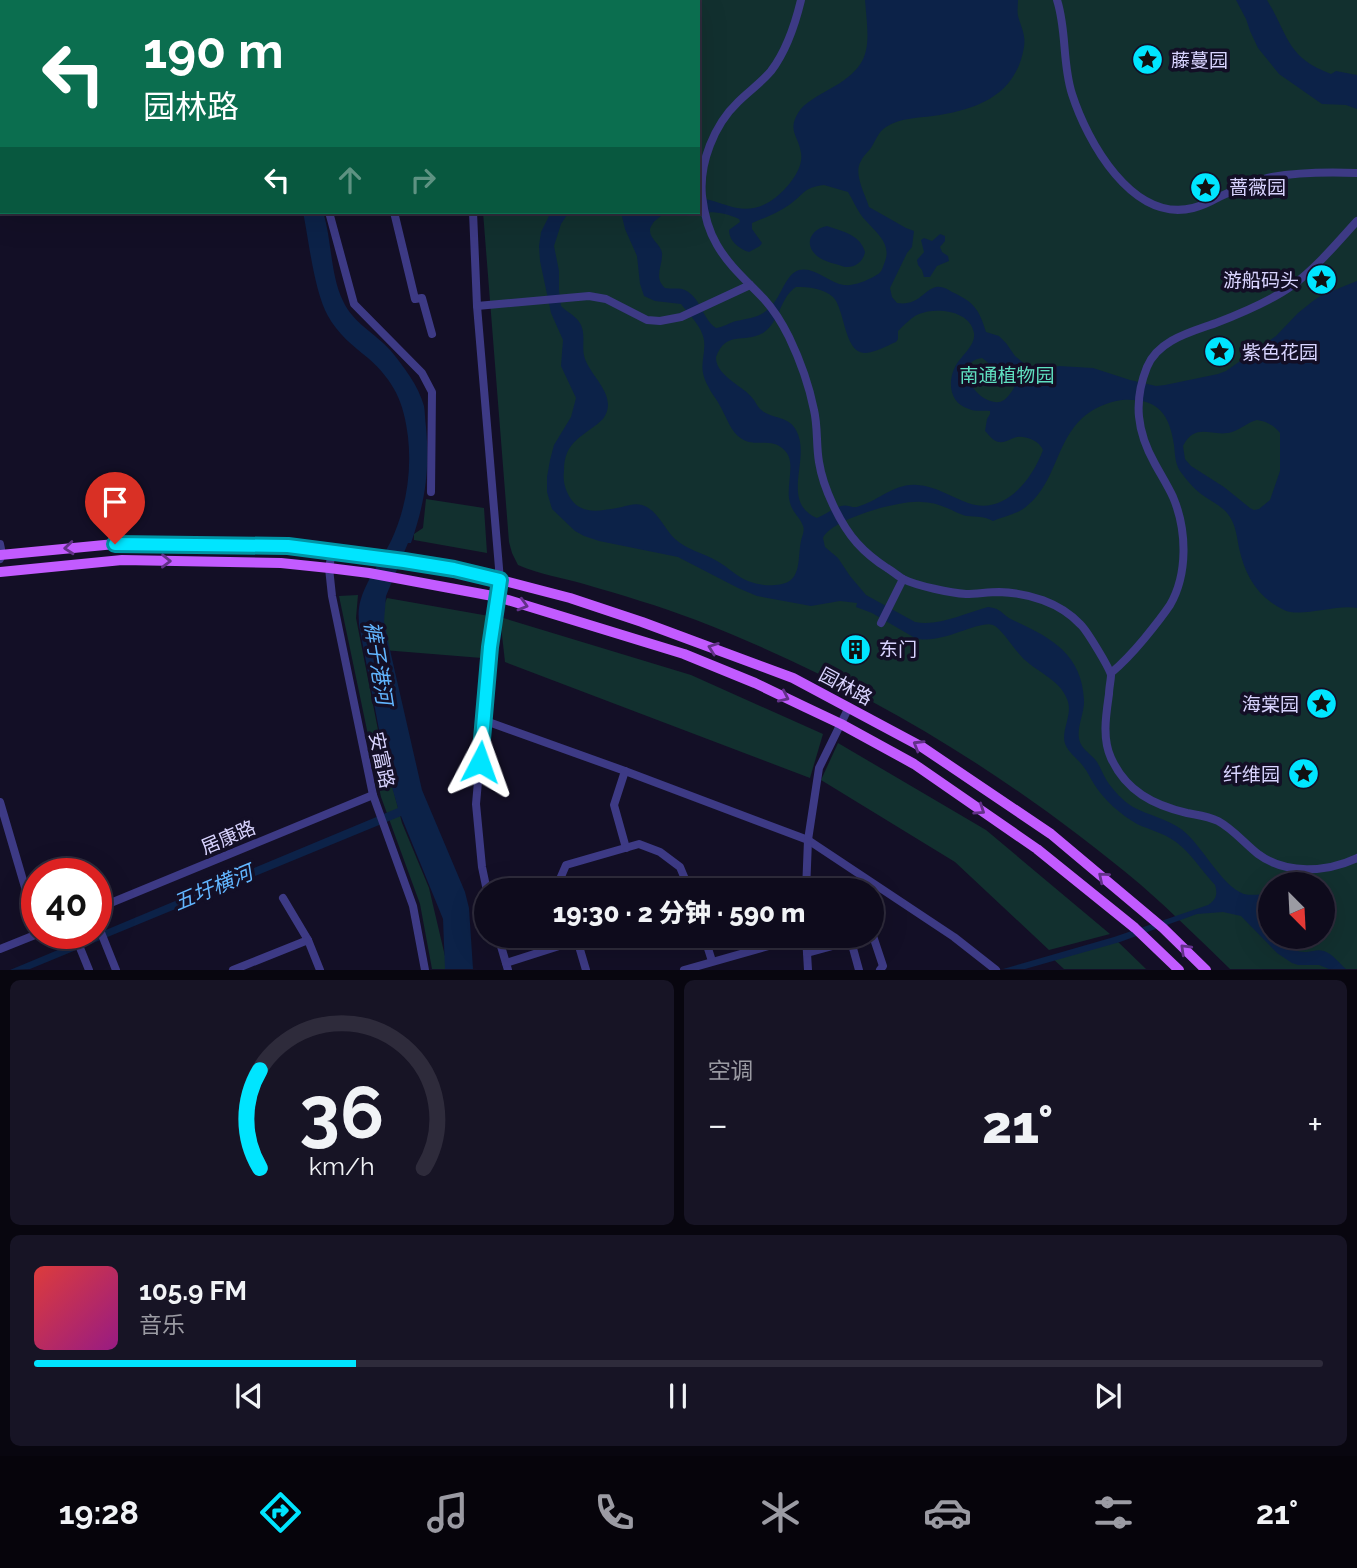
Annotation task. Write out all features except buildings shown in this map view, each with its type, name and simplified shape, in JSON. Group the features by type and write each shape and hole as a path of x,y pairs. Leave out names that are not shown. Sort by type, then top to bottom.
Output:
{"main road":[{"name":"园林路","path":"1,553 115,544 288,546 454,569 570,598 642,622 807,684 922,747 1051,834 1159,925 1206,970"},
{"name":"园林路","path":"0,572 122,560 281,563 329,568 498,597 684,654 755,683 841,724 914,764 1037,849 1139,932 1179,970"}],"street":[{"path":"802,0 786,47 775,65 760,84 736,104 717,129 703,167 702,195 710,232 719,248 780,320 799,359 815,412 819,462 831,500 847,530 873,558 903,579 965,594 998,592 1028,595 1063,610 1081,625 1111,673 1106,742 1111,759 1138,792 1157,804 1220,822 1265,858 1287,867 1327,869 1357,858"},
{"path":"1056,0 1062,15 1071,93 1084,125 1104,160 1134,193 1145,201 1171,209 1194,208 1272,177 1323,172 1357,173"},
{"path":"330,214 354,304 422,373 432,392 431,492"},
{"path":"394,214 415,299 422,298 432,334"},
{"path":"473,214 477,306 500,580 490,647 476,804 484,878"},
{"path":"1111,673 1134,651 1170,605 1179,582 1184,556 1181,526 1173,496 1140,430 1138,407 1148,365 1168,343 1196,329 1227,319 1284,291 1323,259 1357,221"},
{"path":"477,306 590,296 606,299 647,320 660,321 681,317 750,285"},
{"name":"安富路","path":"332,552 329,568 332,596 373,794 413,906 425,970"},
{"path":"882,621 903,579"},
{"path":"853,657 861,645"},
{"path":"807,878 808,840 819,768 849,707"},
{"path":"483,720 808,840 954,937 995,968"},
{"path":"625,771 614,805 626,848"},
{"name":"居康路","path":"112,902 373,794"},
{"path":"0,802 21,874"},
{"path":"560,878 566,865 639,844 660,852 680,867 685,878"},
{"path":"283,898 308,940 320,970"},
{"path":"0,949 21,940"},
{"path":"233,970 308,940"},
{"path":"502,948 507,966 552,948"},
{"path":"580,948 586,970"},
{"path":"708,948 712,961"},
{"path":"684,970 760,948"},
{"path":"806,948 808,970"},
{"path":"807,953 823,948"},
{"path":"855,948 859,970"},
{"path":"877,948 883,966 880,970"},
{"path":"81,949 89,970"},
{"path":"107,949 116,970"}],"green space":[{"name":"南通植物园","path":"700,0 1357,0 1357,969 1230,969 1153,895 1090,844 984,768 929,734 873,702 757,645 668,610 518,565 512,553 483,214 700,214"},
{"path":"426,499 484,508 487,553 414,540 414,534 423,528"},
{"path":"358,595 356,618 379,735 402,823 429,888 448,969 432,969 420,904 381,797 339,596"},
{"path":"387,598 489,616 482,658 383,650 378,620"},
{"path":"500,617 691,675 823,734 810,778 505,662"},
{"path":"838,743 986,830 1110,934 1049,950 955,862 821,780"},
{"path":"1116,940 1146,969 1064,969 1051,957"}],"water":[{"path":"865,0 1018,0 1024,47 1020,64 1003,89 992,98 964,110 891,124 881,131 862,159 858,171 869,207 914,231 912,247 890,288 897,303 910,302 931,289 942,287 971,303 981,317 986,332 999,336 1027,366 1046,369 1059,366 1093,368 1156,386 1218,374 1276,336 1313,301 1357,281 1357,608 1291,612 1266,599 1245,567 1230,517 1221,507 1195,489 1180,471 1165,416 1153,405 1134,400 1111,402 1085,415 1074,427 1036,498 1016,513 993,521 964,515 934,503 911,502 852,518 839,524 823,538 825,547 838,558 866,595 915,622 933,623 988,607 997,609 1041,634 1063,650 1078,671 1082,684 1084,705 1079,735 1084,748 1097,762 1115,792 1126,802 1181,829 1189,835 1227,882 1244,894 1258,895 1258,933 1241,916 1223,912 1197,914 1120,942 1025,969 1003,969 1114,937 1208,905 1215,899 1216,894 1215,885 1181,846 1167,836 1131,820 1113,807 1098,790 1085,768 1066,746 1064,735 1069,705 1053,680 1027,662 993,625 986,624 936,639 915,638 872,613 856,607 857,603 840,601 811,606 757,596 678,557 584,536 552,509 547,492 550,460 554,445 571,417 576,398 561,366 563,340 551,313 539,246 541,232 550,214 568,214 561,224 554,246 561,306 581,325 585,359 603,388 608,403 603,419 576,440 567,452 564,479 572,500 583,509 590,510 635,504 648,507 680,543 712,558 751,582 765,585 784,584 794,576 804,530 789,498 789,456 776,444 747,441 731,428 705,379 702,367 703,335 681,304 655,301 644,296 637,256 621,214 664,214 650,229 651,236 662,253 659,276 661,284 665,288 682,289 693,296 716,328 765,312 791,276 799,270 816,272 844,285 860,283 877,275 882,270 886,256 884,243 861,215 848,192 824,185 817,186 780,210 752,223 752,229 762,243 749,252 738,247 731,238 729,230 740,222 739,219 721,213 700,213 700,198 747,209 771,201 784,190 801,161 794,129 798,113 816,97 854,72 861,63 867,43","holes":["796,287 825,292 837,303 852,346 864,353 896,342 898,331 919,314 943,311 966,319 971,325 974,337 971,346 953,371 951,384 954,397 962,406 990,411 985,431 995,440 1002,442 1025,437 1036,442 1043,450 1032,473 1015,493 1005,500 981,506 931,487 909,485 864,505 841,506 817,518 806,511 798,491 801,453 796,430 786,420 761,410 750,396 722,372 716,357 730,340 756,336 769,328 786,297","982,358 1014,381 1013,389 1004,400 987,400 969,381 969,366 973,361","1257,420 1276,428 1280,433 1280,471 1270,500 1254,510 1191,466 1185,459 1183,446 1193,434 1232,432"]},
{"path":"1236,0 1267,0 1290,44 1305,60 1331,74 1336,71 1357,75 1357,109 1346,105 1322,104 1279,74 1258,48"},
{"path":"303,214 323,214 336,280 347,309 401,363 424,406 427,472 423,500 411,543 408,543 386,596 384,621 422,790 465,892 469,908 473,969 445,969 443,919 401,816 112,935 112,927 398,808 386,766 359,625 359,612 364,591 391,541 404,503 409,464 406,424 396,393 385,375 341,334 323,306"},
{"path":"827,226 850,234 859,241 865,252 858,264 845,267 817,256 810,247 811,238 817,230"},
{"path":"940,234 945,236 945,241 940,247 949,261 937,266 930,277 924,277 917,260 924,252 921,240 924,238 932,241"},
{"path":"60,949 78,949 30,969 10,970"},
{"path":"1273,949 1307,952 1320,950 1333,956 1346,969 1329,969 1319,965 1298,965"}],"place":[{"name":"藤蔓园","path":"1148,60"},
{"name":"蔷薇园","path":"1206,187"},
{"name":"游船码头","path":"1322,280"},
{"name":"紫色花园","path":"1219,352"},
{"name":"东门","path":"856,649"},
{"name":"海棠园","path":"1322,704"},
{"name":"纤维园","path":"1303,774"}],"route":[{"path":"115,544 288,546 454,569 500,580 490,647 480,762"}],"water label":[{"name":"裤子港河","path":"378,663"},
{"name":"五圩横河","path":"213,888"}]}
